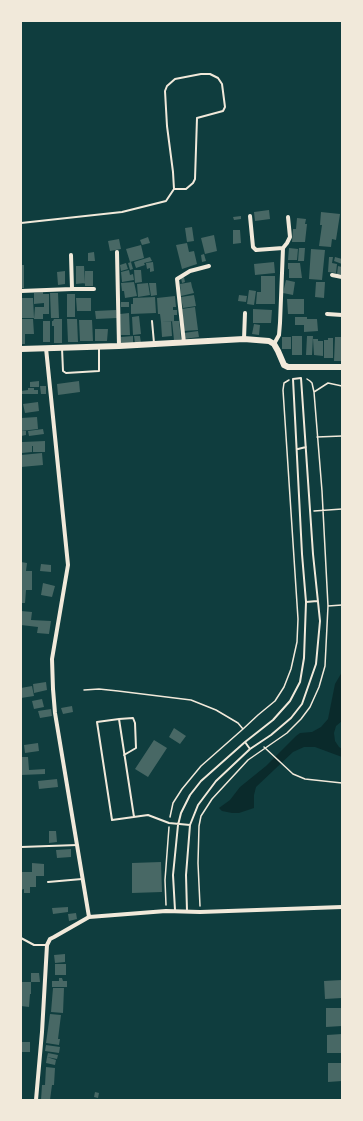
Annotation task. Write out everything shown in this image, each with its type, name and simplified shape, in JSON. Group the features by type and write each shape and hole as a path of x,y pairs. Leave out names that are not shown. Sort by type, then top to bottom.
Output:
{"main road":[{"path":"21,349 118,346 244,339 269,341 274,344 284,365 288,367 342,367"}],"street":[{"path":"250,216 254,249 283,248"},
{"path":"274,344 279,335 283,248 290,238 288,217"},
{"path":"117,252 118,346"},
{"path":"71,255 72,289"},
{"path":"184,343 177,279 190,271 209,266"},
{"path":"332,275 342,277"},
{"path":"21,291 94,289"},
{"path":"244,339 245,313"},
{"path":"327,314 342,315"},
{"path":"46,348 68,565 52,658 53,690 55,713 89,917"},
{"path":"36,1100 47,945 54,937 89,917 166,911 200,912 342,907"}],"lane":[{"path":"21,223 122,212 166,201 174,189 167,126 165,91 167,86 174,79 201,74 210,74 218,78 222,84 225,107 222,111 197,118 195,179 193,184 188,188 174,189"},
{"path":"152,321 154,344"},
{"path":"62,347 62,371 66,373 99,371 99,346"},
{"path":"175,911 174,875 178,825 181,813 190,795 201,781 244,742 277,715 290,701 300,682 304,658 306,602 302,554 294,379 301,378 310,511 320,621 316,664 302,704 283,726 250,749 216,781 198,805 190,825 186,875 187,911"},
{"path":"298,449 306,447"},
{"path":"306,602 318,601"},
{"path":"124,755 136,748 135,723 133,718 97,722 112,820 148,815 169,824 190,825"},
{"path":"119,719 134,817"},
{"path":"244,742 250,749"},
{"path":"21,847 76,845"},
{"path":"48,882 82,879"},
{"path":"21,938 34,945 47,945"}],"path":[{"path":"200,912 198,863 199,826 201,816 212,799 248,760 287,733 302,719 310,707 319,687 325,666 328,606 323,510 314,392 310,381 301,378"},
{"path":"166,911 165,880 169,824 173,803 200,766 275,701 284,687 291,669 297,642 298,612 283,390 284,383 288,380 294,379"},
{"path":"314,392 328,383 342,386"},
{"path":"317,437 342,436"},
{"path":"310,511 342,509"},
{"path":"328,606 342,605"},
{"path":"84,690 99,689 191,700 216,710 238,723 243,729"},
{"path":"274,756 293,774 305,779 342,783"}],"water":[{"path":"342,672 342,721 336,726 334,733 335,741 342,749 342,757 315,747 304,747 293,752 256,787 254,795 254,808 239,813 222,811 219,808 230,800 240,787 266,766 296,736 300,733 312,732 321,727 328,719 335,684"}],"building":[{"path":"269,210 270,219 255,221 254,212"},
{"path":"321,212 340,214 336,240 332,239 331,247 319,246 322,225 320,225"},
{"path":"241,216 241,219 234,220 233,217"},
{"path":"297,218 306,219 305,224 307,224 305,242 292,242 293,229 296,229"},
{"path":"192,227 194,241 187,242 185,228"},
{"path":"233,230 240,230 241,243 233,244"},
{"path":"214,235 217,251 205,254 201,238"},
{"path":"148,237 150,243 142,245 140,240"},
{"path":"119,239 121,249 110,251 108,241"},
{"path":"187,243 189,252 194,251 197,264 182,269 176,245"},
{"path":"141,245 144,258 130,262 126,249"},
{"path":"289,248 298,249 297,260 288,260"},
{"path":"299,248 305,248 304,261 298,261"},
{"path":"311,249 325,250 322,280 309,279"},
{"path":"94,252 95,261 88,261 88,253"},
{"path":"204,254 206,261 202,262 201,255"},
{"path":"150,257 152,261 144,263 145,265 136,268 134,262"},
{"path":"329,257 333,257 332,263 337,264 336,273 328,272"},
{"path":"335,257 342,259 342,264 334,261"},
{"path":"131,262 133,269 130,270 128,263"},
{"path":"153,262 154,271 150,272 150,268 147,269 146,263"},
{"path":"274,262 275,273 255,275 254,264"},
{"path":"126,263 128,269 121,271 120,265"},
{"path":"288,263 300,263 302,278 289,278"},
{"path":"21,265 24,265 24,288 21,288"},
{"path":"76,266 84,266 85,283 76,284"},
{"path":"338,266 342,267 342,274 337,274"},
{"path":"129,270 130,275 133,274 134,280 122,282 121,272"},
{"path":"134,270 141,270 142,282 135,283"},
{"path":"65,271 65,284 58,285 57,272"},
{"path":"85,271 93,271 93,286 85,286"},
{"path":"261,276 275,276 275,304 256,304 257,292 261,292"},
{"path":"184,277 185,282 182,283 181,278"},
{"path":"286,280 295,282 293,295 283,293"},
{"path":"134,282 137,296 125,298 121,283"},
{"path":"191,282 194,293 181,296 180,284"},
{"path":"316,282 325,282 324,298 315,297"},
{"path":"148,283 150,295 138,297 137,284"},
{"path":"149,283 156,283 157,295 151,296"},
{"path":"249,290 256,291 254,305 247,304"},
{"path":"43,292 43,294 49,294 49,314 43,314 43,319 34,319 35,307 44,307 44,303 34,304 34,293"},
{"path":"50,293 58,293 59,318 51,318"},
{"path":"67,294 75,294 75,317 67,317"},
{"path":"194,295 196,306 183,308 181,297"},
{"path":"239,295 247,296 246,302 238,301"},
{"path":"175,296 176,307 173,307 173,310 177,310 177,315 174,315 174,321 161,322 160,314 158,314 157,298"},
{"path":"155,297 156,313 131,314 131,304 133,304 133,298"},
{"path":"21,298 33,298 34,318 21,318"},
{"path":"76,298 91,298 91,311 77,311"},
{"path":"287,299 304,299 304,314 288,314"},
{"path":"121,302 129,302 129,307 121,307"},
{"path":"195,307 198,330 184,331 182,309"},
{"path":"253,309 272,310 271,323 253,323"},
{"path":"116,310 117,318 96,319 95,311"},
{"path":"129,313 130,335 121,335 120,314"},
{"path":"139,316 141,334 133,335 132,317"},
{"path":"295,317 317,319 318,331 304,332 304,325 295,325"},
{"path":"21,319 33,319 34,334 25,334 25,344 21,344"},
{"path":"54,319 62,319 62,343 54,343 54,326 52,326 52,321"},
{"path":"67,319 77,319 78,342 68,342"},
{"path":"79,320 92,320 93,341 80,341"},
{"path":"43,321 50,321 50,342 43,342"},
{"path":"171,321 172,336 162,337 161,322"},
{"path":"172,321 179,321 181,339 174,340"},
{"path":"254,324 260,325 259,335 252,334"},
{"path":"95,329 108,329 107,341 95,341"},
{"path":"198,331 199,337 184,339 184,333"},
{"path":"133,336 133,343 121,344 121,337"},
{"path":"134,336 140,336 141,343 135,343"},
{"path":"292,336 302,336 302,355 292,355"},
{"path":"307,336 313,336 312,355 306,355"},
{"path":"282,337 291,337 291,349 282,349"},
{"path":"335,337 342,337 342,361 334,361"},
{"path":"328,338 333,338 333,358 324,358 324,340 328,340"},
{"path":"313,339 323,341 323,356 314,355"},
{"path":"39,381 39,387 30,387 30,382"},
{"path":"79,381 80,392 58,395 57,384"},
{"path":"40,386 46,386 46,394 41,394"},
{"path":"28,388 38,390 38,394 21,394 21,391 28,390"},
{"path":"38,402 39,411 25,413 23,404"},
{"path":"37,417 38,429 21,431 21,418"},
{"path":"43,429 44,434 29,436 28,431"},
{"path":"21,431 26,431 26,435 21,436"},
{"path":"45,441 45,452 33,452 32,446 32,452 22,453 21,442"},
{"path":"42,453 43,465 21,467 21,455"},
{"path":"21,562 27,563 26,571 32,571 32,590 26,590 25,603 21,603"},
{"path":"41,564 51,565 51,572 40,571"},
{"path":"43,583 55,586 52,597 41,595"},
{"path":"21,611 32,612 31,620 51,621 49,634 37,633 38,627 21,625"},
{"path":"46,682 47,690 34,693 33,684"},
{"path":"32,686 34,696 21,698 21,688"},
{"path":"42,699 44,707 34,709 32,701"},
{"path":"72,706 73,712 63,714 61,708"},
{"path":"51,709 52,716 40,718 38,711"},
{"path":"174,728 186,736 180,744 169,737"},
{"path":"154,740 167,748 148,777 135,769"},
{"path":"38,743 39,751 25,753 24,745"},
{"path":"21,757 28,757 29,770 45,769 45,774 21,775"},
{"path":"57,779 58,787 39,789 38,781"},
{"path":"49,831 56,831 57,842 49,843"},
{"path":"71,849 71,857 57,858 56,850"},
{"path":"161,862 162,892 132,893 132,863"},
{"path":"32,863 44,864 44,876 36,876 36,887 30,887 30,893 24,893 24,889 21,890 21,872 32,872"},
{"path":"68,907 68,912 53,914 52,908"},
{"path":"76,913 77,919 69,921 68,914"},
{"path":"65,954 65,962 55,963 54,955"},
{"path":"55,964 66,964 66,975 55,975"},
{"path":"31,973 39,973 40,982 31,982"},
{"path":"59,978 62,978 63,981 67,981 67,987 52,987 52,981 59,981"},
{"path":"342,980 342,998 325,999 324,981"},
{"path":"21,982 31,982 29,1007 21,1006"},
{"path":"53,988 64,988 63,1013 51,1012"},
{"path":"326,1008 342,1008 342,1026 326,1027"},
{"path":"50,1014 61,1015 58,1039 60,1039 59,1045 46,1043"},
{"path":"342,1034 342,1053 327,1053 327,1035"},
{"path":"21,1042 30,1042 30,1052 21,1052"},
{"path":"46,1045 60,1047 59,1053 45,1051"},
{"path":"48,1053 58,1055 57,1059 47,1057"},
{"path":"47,1057 56,1060 55,1065 46,1063"},
{"path":"328,1063 342,1063 342,1081 328,1082"},
{"path":"46,1067 55,1068 54,1085 52,1085 50,1100 41,1100 42,1085 45,1085"},
{"path":"95,1092 99,1093 98,1098 94,1097"}]}
